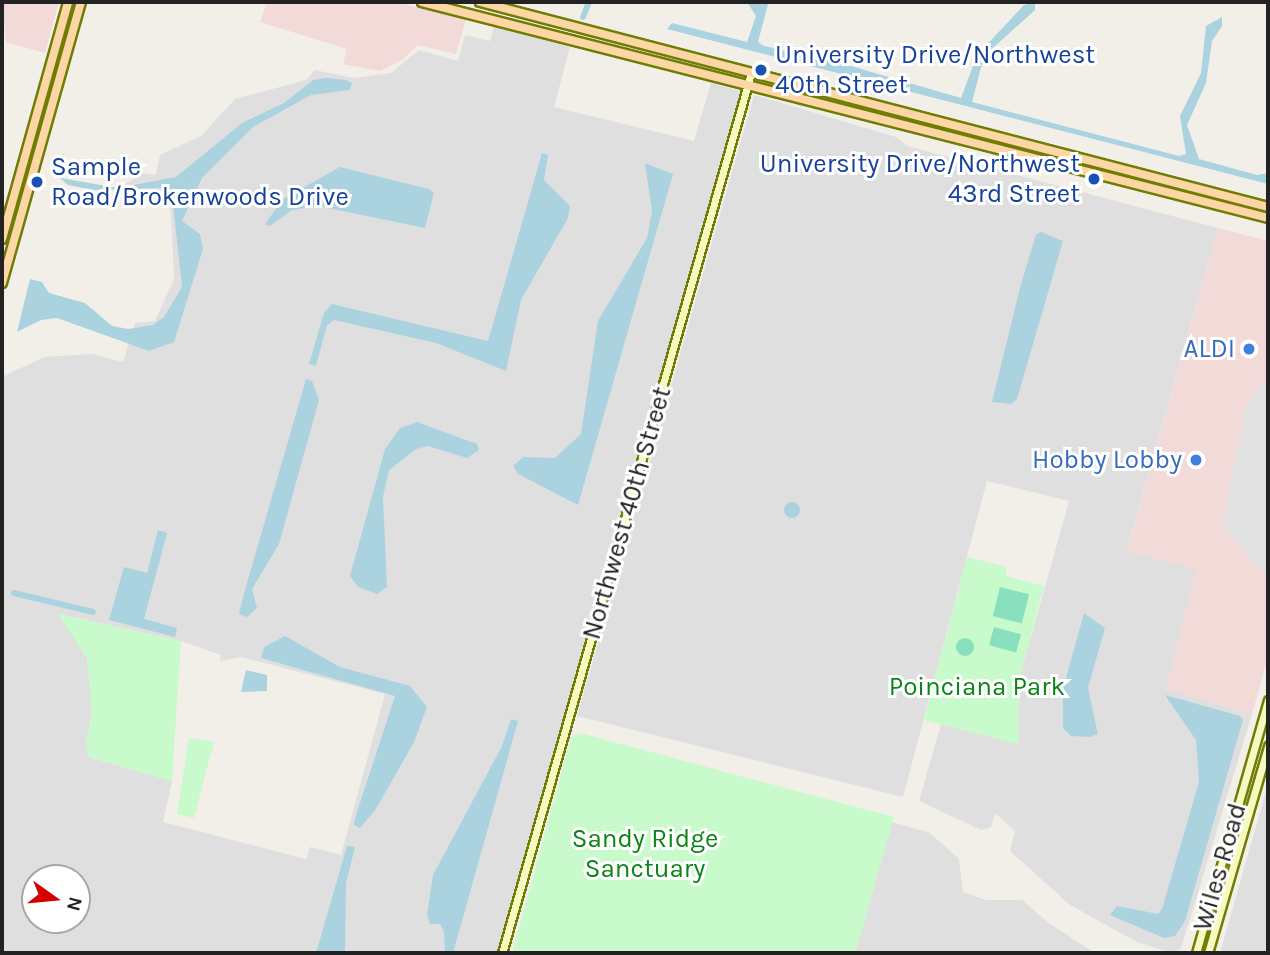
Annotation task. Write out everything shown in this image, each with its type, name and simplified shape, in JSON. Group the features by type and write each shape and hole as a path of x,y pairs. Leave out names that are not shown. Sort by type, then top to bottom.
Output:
{"main road":[{"path":"2,239 68,2"},
{"path":"2,283 81,2"},
{"path":"422,2 1268,218"},
{"path":"480,2 1268,207"},
{"path":"34,170 29,164 41,119 40,102"},
{"path":"9,257 9,240 23,191 18,180"},
{"path":"1232,208 1247,202"}],"street":[{"name":"Northwest 40th Street","path":"502,953 751,73"},
{"name":"Wiles Road","path":"1196,953 1268,701"},
{"name":"Wiles Road","path":"1208,953 1268,746"}],"shaded area":[{"path":"2,2 59,2 45,53 6,42"},
{"path":"267,2 396,2 466,19 456,54 417,45 404,59 380,71 343,64 347,49 260,22"},
{"path":"494,26 570,47 554,107 694,141 711,83 743,92 499,953 2,953 2,377 44,357 92,354 123,362 135,323 155,321 174,279 171,211 161,191 124,193 122,186 143,173 156,175 160,155 201,136 235,99 306,80 315,70 353,78 391,73 419,50 458,61 465,35 490,41","holes":["59,614 181,641 221,655 220,661 241,657 385,694 341,855 310,847 306,859 163,822 172,781 89,757 86,744 92,710 87,658"]},
{"path":"754,95 896,137 907,146 1218,228 1127,550 1197,569 1167,689 1252,714 1181,949 1172,953 1137,942 1070,905 1010,851 1015,831 995,813 991,827 981,830 919,801 941,724 1018,743 1020,676 1069,501 987,481 903,797 577,716"},
{"path":"1218,228 1268,241 1268,657 1252,714 1166,689 1196,569 1127,551"},
{"path":"1268,377 1268,573 1256,566 1222,525 1245,409"},
{"path":"1268,784 1268,953 1220,953 1239,886"},
{"path":"892,822 930,833 959,859 963,892 986,900 1022,900 1050,924 1095,953 855,953"}],"green space":[{"name":"Poinciana Park","path":"967,557 1006,567 1006,576 1044,586 1020,676 1018,744 924,720"},
{"path":"1000,587 1029,594 1022,623 993,616"},
{"path":"58,614 181,641 172,781 89,757 86,744 92,710 87,658"},
{"path":"994,627 1021,634 1016,653 989,645"},
{"path":"965,638 971,641 974,647 971,653 965,656 959,653 956,647 959,641"},
{"name":"Sandy Ridge Sanctuary","path":"580,733 894,817 855,953 512,953 571,738"},
{"path":"189,738 214,742 194,818 177,814"}],"water":[{"path":"747,2 768,4 758,42 764,46 837,62 961,98 977,55 1024,5 1035,2 1035,10 984,56 972,102 1179,156 1186,154 1180,116 1201,73 1206,26 1222,17 1222,26 1212,41 1206,83 1187,125 1199,159 1257,175 1268,173 1268,184 667,29 672,23 747,42 756,16"},
{"path":"327,78 352,83 350,90 311,95 253,127 202,178 182,221 200,234 203,249 174,342 149,351 57,318 41,320 17,332 30,279 42,282 49,293 85,303 112,326 128,329 153,325 164,317 182,287 173,204 162,188 94,190 68,185 60,178 118,188 176,177 242,123 284,103 313,80"},
{"path":"542,153 548,155 544,180 570,206 568,218 521,300 506,371 436,343 334,320 327,325 316,366 309,364 324,313 332,304 488,341"},
{"path":"645,163 673,174 578,505 518,474 513,466 523,457 555,458 581,434 598,321 647,238 652,211"},
{"path":"340,167 429,189 434,193 425,228 318,206 292,210 270,226 265,224 283,199"},
{"path":"1041,232 1063,241 1017,399 1011,404 992,402 1021,284 1036,235"},
{"path":"306,379 312,381 319,400 279,544 252,589 257,608 247,617 239,614"},
{"path":"417,422 477,444 479,450 467,458 428,446 416,449 389,470 383,497 387,587 377,594 358,587 350,576 385,449 400,428"},
{"path":"789,502 795,502 800,510 798,516 789,518 784,513 784,507"},
{"path":"158,530 167,533 144,619 177,628 175,637 109,620 124,567 147,573"},
{"path":"1084,613 1105,628 1088,688 1098,734 1090,737 1071,736 1063,728 1063,689"},
{"path":"285,636 340,667 410,686 427,707 414,742 376,809 360,828 354,825 355,818 395,696 261,658 264,647"},
{"path":"246,670 267,675 267,691 241,692"},
{"path":"1165,695 1240,716 1243,720 1185,921 1175,936 1164,938 1110,915 1117,906 1158,914 1162,909 1199,782 1196,740"},
{"path":"511,719 518,721 453,953 445,953 444,932 440,924 430,924 427,915 433,875 502,746"},
{"path":"347,846 355,847 346,883 345,953 316,953"}],"waterway":[{"path":"583,17 589,2"},
{"path":"14,593 93,612"}],"place":[{"name":"University Drive/Northwest 40th Street","path":"761,70"},
{"name":"University Drive/Northwest 43rd Street","path":"1094,179"},
{"name":"Sample Road/Brokenwoods Drive","path":"37,182"},
{"name":"ALDI","path":"1249,349"},
{"name":"Hobby Lobby","path":"1196,460"}]}
